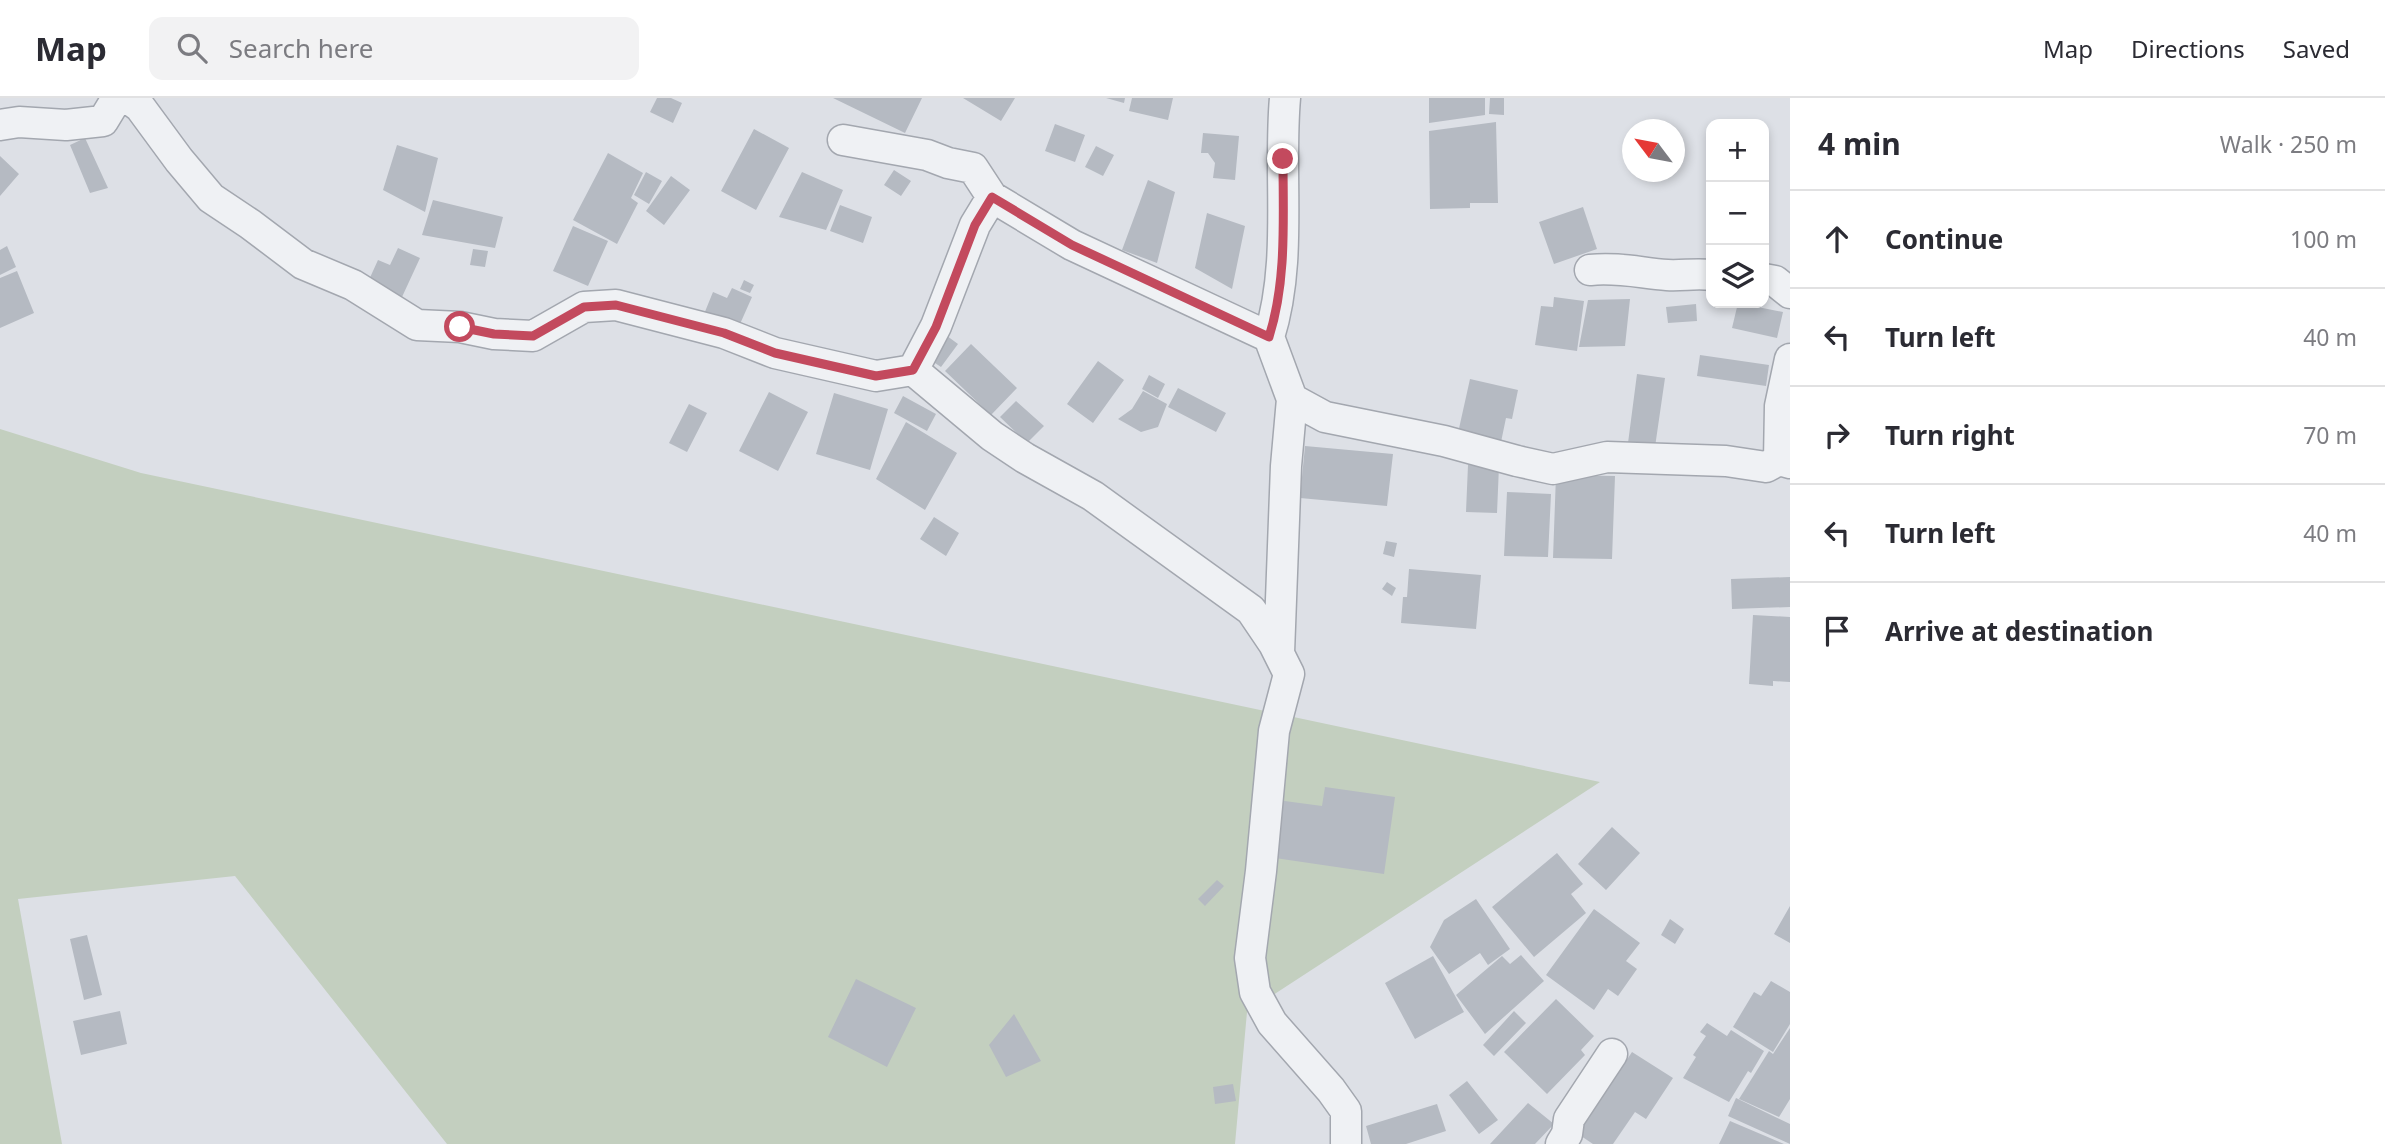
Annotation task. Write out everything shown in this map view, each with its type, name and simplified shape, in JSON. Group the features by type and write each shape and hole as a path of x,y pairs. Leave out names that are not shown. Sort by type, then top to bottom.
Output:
{"street":[{"path":"0,125 19,122 66,125 103,121 117,98"},
{"path":"128,98 140,107 211,198 303,264 353,285 417,324 533,336 584,307 616,305 724,333 775,353 876,376 913,370 992,436 1093,496 1251,610 1279,653 1289,674 1274,731 1250,958 1255,992 1272,1023 1346,1111 1346,1144"},
{"path":"1279,653 1286,466 1292,399 1269,337 1278,308 1282,249 1285,98"},
{"path":"843,140 927,155 972,168 992,197 1072,245 1269,337"},
{"path":"913,370 936,327 975,225 992,197"},
{"path":"1590,270 1611,268 1670,275 1706,275"},
{"path":"1769,280 1775,281 1790,293"},
{"path":"1292,399 1325,417 1444,441 1553,469 1607,457 1726,461 1766,467 1785,462 1780,406 1790,359"},
{"path":"1571,1141 1569,1119 1612,1054"}],"green space":[{"path":"0,429 141,473 1600,782 1247,1012 1235,1144 447,1144 235,876 18,899 62,1144 0,1144"}],"building":[{"path":"657,98 671,98 682,103 673,123 650,112"},
{"path":"833,98 922,98 905,133"},
{"path":"963,98 1015,98 1001,121"},
{"path":"1106,98 1125,98 1124,103"},
{"path":"1132,98 1173,98 1168,120 1129,111"},
{"path":"1429,98 1485,98 1485,115 1429,123"},
{"path":"1490,98 1504,98 1504,115 1489,114"},
{"path":"1496,122 1498,203 1470,203 1470,208 1430,209 1429,131"},
{"path":"1055,124 1085,135 1075,162 1045,151"},
{"path":"754,129 789,148 756,210 721,191"},
{"path":"1203,133 1239,136 1235,180 1213,178 1215,163 1208,153 1201,153"},
{"path":"85,138 108,188 90,193 70,145"},
{"path":"397,145 438,158 425,212 383,190"},
{"path":"1096,146 1114,155 1103,176 1085,167"},
{"path":"608,153 643,173 631,198 638,203 617,244 573,220"},
{"path":"0,156 19,174 0,196"},
{"path":"894,170 911,181 901,196 884,185"},
{"path":"646,172 662,181 649,204 634,195"},
{"path":"802,172 843,190 826,230 779,217"},
{"path":"671,176 690,190 664,225 646,211"},
{"path":"1148,180 1175,192 1157,263 1122,250"},
{"path":"433,200 503,217 495,248 422,235"},
{"path":"840,205 872,217 863,243 830,231"},
{"path":"1583,207 1597,249 1554,264 1539,222"},
{"path":"1207,213 1245,226 1232,289 1195,268"},
{"path":"573,226 608,241 588,286 553,271"},
{"path":"7,246 16,267 0,275 0,250"},
{"path":"398,248 420,258 402,297 368,282 378,260 390,265"},
{"path":"473,249 488,251 485,267 470,265"},
{"path":"17,271 34,313 0,328 0,278"},
{"path":"744,280 754,285 750,293 740,289"},
{"path":"732,288 752,297 736,333 702,319 713,292 727,298"},
{"path":"1554,297 1584,301 1577,351 1535,345 1541,306 1553,307"},
{"path":"1630,299 1625,346 1579,347 1588,300"},
{"path":"1696,304 1697,321 1668,323 1666,307"},
{"path":"1737,308 1763,308 1783,312 1777,338 1732,328"},
{"path":"943,333 958,344 941,367 926,357"},
{"path":"971,344 1017,388 991,415 945,371"},
{"path":"1700,355 1769,365 1766,386 1697,376"},
{"path":"1098,361 1124,380 1093,423 1067,404"},
{"path":"1637,374 1665,378 1655,447 1628,443"},
{"path":"1149,375 1165,384 1158,398 1142,389"},
{"path":"1470,379 1518,390 1512,419 1506,418 1501,442 1458,433"},
{"path":"1178,388 1226,413 1216,432 1168,407"},
{"path":"1143,391 1167,404 1158,427 1141,432 1118,419 1132,409"},
{"path":"769,392 808,412 778,471 739,451"},
{"path":"834,393 888,409 870,470 816,454"},
{"path":"903,396 936,414 927,431 894,413"},
{"path":"1016,401 1044,426 1027,443 1000,417"},
{"path":"689,404 707,413 687,452 669,443"},
{"path":"906,422 957,453 925,510 876,479"},
{"path":"1305,446 1393,454 1387,506 1300,498"},
{"path":"1468,465 1499,466 1497,513 1466,512"},
{"path":"1556,475 1615,476 1612,559 1553,558"},
{"path":"1507,492 1551,494 1548,557 1504,556"},
{"path":"934,517 959,533 946,556 920,539"},
{"path":"1386,541 1397,543 1394,557 1383,554"},
{"path":"1409,569 1481,575 1476,629 1401,623 1403,597 1407,597"},
{"path":"1790,577 1790,607 1732,609 1731,579"},
{"path":"1387,582 1396,588 1392,596 1382,589"},
{"path":"1753,615 1790,617 1790,682 1773,681 1773,686 1749,684"},
{"path":"1325,787 1395,797 1384,874 1269,857 1277,800 1322,806"},
{"path":"1612,827 1640,853 1606,890 1578,864"},
{"path":"1557,853 1583,884 1571,894 1586,913 1534,957 1492,907"},
{"path":"1217,880 1224,886 1205,906 1198,899"},
{"path":"1476,899 1510,949 1488,965 1480,953 1449,974 1430,947 1444,920"},
{"path":"1790,906 1790,943 1774,934"},
{"path":"1594,909 1640,943 1626,961 1637,969 1618,996 1608,989 1594,1010 1546,975"},
{"path":"1670,919 1684,929 1675,944 1661,935"},
{"path":"87,935 102,995 84,1000 70,939"},
{"path":"1521,955 1544,981 1485,1034 1456,995 1502,956 1510,964"},
{"path":"1433,956 1464,1012 1415,1039 1385,983"},
{"path":"856,979 916,1008 887,1067 828,1037"},
{"path":"1771,981 1790,992 1790,1024 1773,1052 1733,1027 1754,992 1761,996"},
{"path":"1556,999 1594,1036 1581,1050 1585,1055 1547,1094 1504,1052"},
{"path":"120,1011 127,1044 81,1055 73,1021"},
{"path":"1514,1011 1526,1023 1494,1056 1483,1045"},
{"path":"1014,1014 1041,1061 1006,1077 989,1045"},
{"path":"1707,1023 1727,1036 1731,1030 1764,1051 1729,1102 1683,1078 1696,1057 1693,1055 1706,1036 1700,1032"},
{"path":"1790,1028 1790,1099 1779,1117 1739,1099 1769,1051 1773,1054"},
{"path":"1632,1052 1673,1078 1646,1119 1635,1112 1613,1144 1593,1144 1578,1134"},
{"path":"1467,1081 1498,1120 1479,1134 1449,1095"},
{"path":"1233,1084 1236,1101 1215,1104 1213,1087"},
{"path":"1736,1098 1790,1124 1790,1144 1728,1116"},
{"path":"1528,1103 1554,1124 1535,1144 1490,1144"},
{"path":"1437,1104 1446,1131 1406,1144 1371,1144 1366,1126"},
{"path":"1730,1121 1784,1144 1719,1144"}],"route":[{"path":"460,327 494,334 533,336 584,307 616,305 724,333 775,353 876,376 913,370 936,327 975,225 992,197 1072,245 1269,337 1278,308 1283,237 1283,159"}]}
